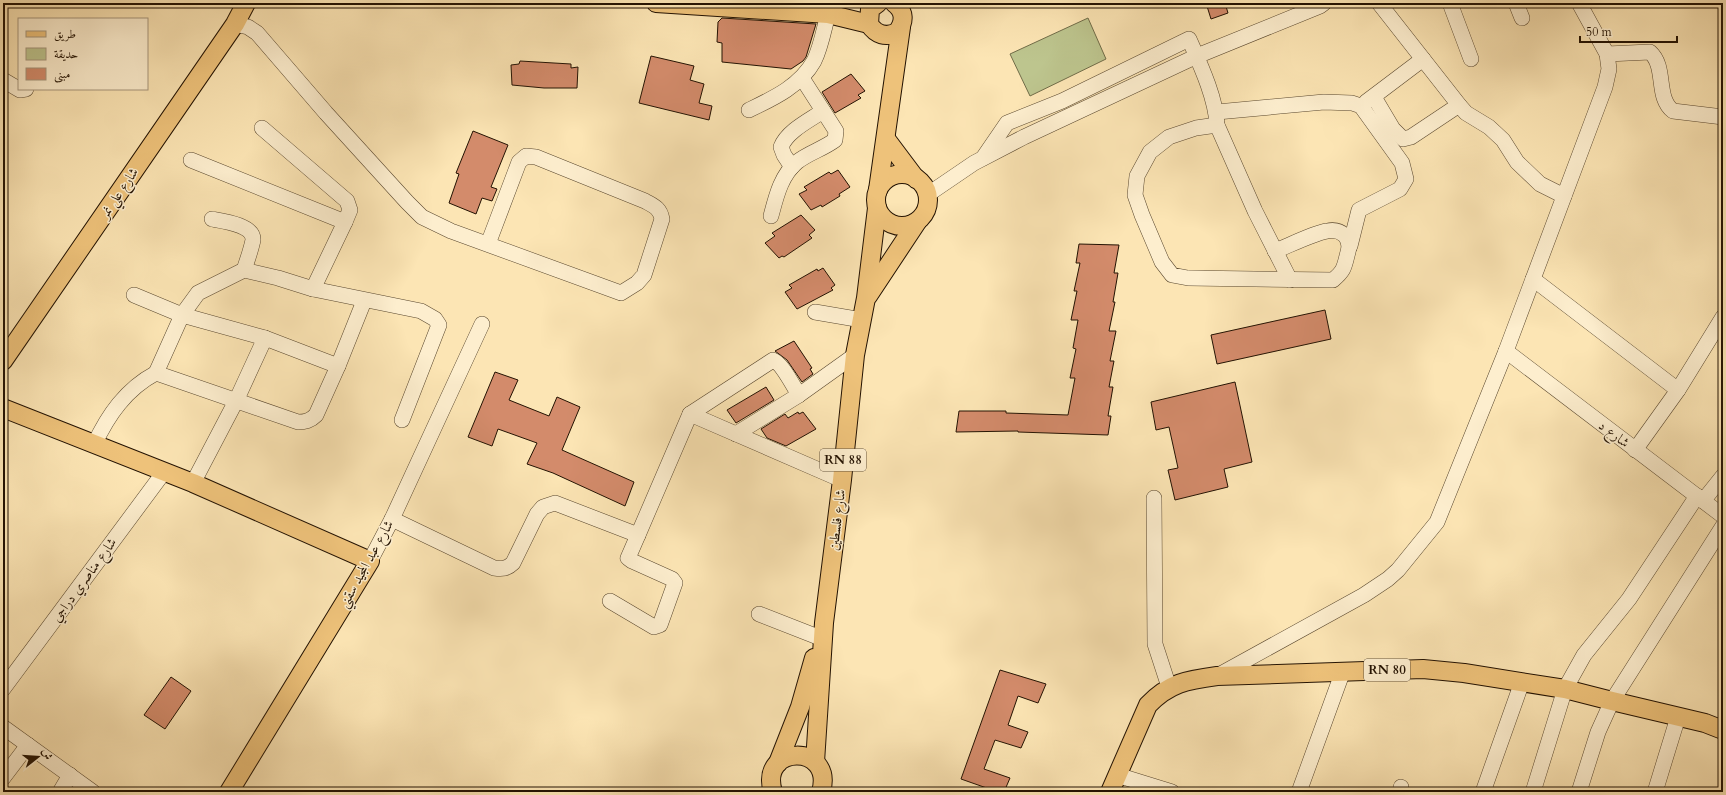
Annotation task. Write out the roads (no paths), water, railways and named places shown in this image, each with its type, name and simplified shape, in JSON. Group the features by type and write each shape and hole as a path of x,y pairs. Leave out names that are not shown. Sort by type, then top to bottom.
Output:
{"main road":[{"name":"شارع علي نمر","path":"3,361 235,24 246,3"},
{"name":"شارع علي نمر","path":"235,24 258,3"},
{"path":"656,3 828,14 872,12"},
{"path":"803,3 872,12"},
{"path":"872,12 876,33 897,16"},
{"path":"886,139 925,188 928,195 926,210 917,222 901,227 886,221 880,215 876,202 893,82 897,16"},
{"path":"878,190 882,183 895,175 902,174 916,178"},
{"name":"RN 88","path":"866,298 877,208"},
{"name":"RN 88","path":"866,298 917,222"},
{"name":"شارع فلسطين","path":"815,762 822,633 842,480 855,355 866,298"},
{"path":"3,408 193,484 370,561"},
{"name":"شارع عبد المجيد سقني","path":"229,792 370,561"},
{"name":"شارع فلسطين","path":"771,790 772,773 778,763 800,707 822,633"},
{"name":"RN 80","path":"1110,792 1116,775 1148,706 1159,694 1169,687 1196,679 1216,676 1423,669 1464,673 1566,689 1612,702 1706,723 1723,730"},
{"path":"778,763 784,758 792,755 808,757 820,768 823,789"}],"street":[{"path":"928,195 983,158 1024,137 1197,56 1320,6 1324,3"},
{"path":"1378,3 1466,113 1488,127 1503,140 1517,162 1540,184 1564,196"},
{"path":"1450,3 1471,59"},
{"path":"1516,3 1522,18"},
{"path":"1216,676 1364,595 1398,570 1437,522 1506,351 1605,87 1609,69 1607,54 1579,3"},
{"path":"749,110 790,88 802,78 814,60 828,14"},
{"path":"235,24 248,27 257,33 326,113 422,217 451,231 622,293 637,283 644,275 662,219 660,211 645,201 536,157 526,156 519,162 488,244"},
{"path":"983,158 1007,122 1062,101 1189,39 1197,56 1217,119 1255,211 1290,280"},
{"path":"1607,54 1650,52 1658,62 1664,98 1668,107 1673,112 1723,116"},
{"path":"1361,106 1423,59"},
{"path":"772,216 779,187 792,167 797,162 826,147 835,140 836,131 802,78"},
{"path":"3,80 18,89"},
{"path":"1374,97 1393,129 1403,139 1411,137 1459,105"},
{"path":"1324,102 1352,103 1361,106 1402,163 1406,179 1400,189 1359,210 1342,272 1333,280 1188,278 1172,275 1162,262 1135,195 1137,176 1150,152 1169,137 1217,119 1324,102"},
{"path":"792,167 784,155 781,147 783,142 823,111"},
{"path":"262,128 347,201 350,210 313,289"},
{"path":"191,160 345,222"},
{"path":"212,219 236,225 246,229 252,234 253,240 244,270"},
{"path":"1275,251 1327,230 1339,231 1347,237 1350,246"},
{"path":"94,445 105,421 116,406 144,380 156,373 182,314 198,293 244,270 364,301 421,311 435,319 439,325 402,420"},
{"path":"1533,280 1678,390"},
{"path":"134,295 182,314 265,338 338,366"},
{"path":"156,373 298,422 309,421 316,415 338,366 364,301"},
{"path":"815,312 862,320"},
{"path":"1635,450 1678,390 1723,317"},
{"name":"شارع عبد المجيد سقني","path":"370,561 392,519 482,324"},
{"path":"193,484 236,401 265,338"},
{"name":"شارع د","path":"1506,351 1723,516"},
{"path":"736,434 799,395 855,355"},
{"path":"610,601 654,627 660,625 675,583 672,579 628,558 690,414 773,360 776,361 786,373 799,395"},
{"path":"690,414 842,480"},
{"name":"شارع مناصري دراجي","path":"4,684 164,472"},
{"path":"1533,792 1566,689 1584,655 1629,599 1700,499 1723,476"},
{"path":"1154,498 1155,644 1169,687"},
{"path":"392,519 494,568 500,569 509,567 513,563 537,514 549,504 555,503 588,514 638,534"},
{"path":"1579,792 1598,732 1612,702 1723,526"},
{"path":"759,614 822,633"},
{"path":"1299,792 1343,671"},
{"path":"1483,792 1522,682"},
{"path":"1655,792 1678,717"},
{"path":"3,727 93,792"},
{"path":"3,778 28,745"},
{"path":"60,792 70,775"},
{"path":"1116,775 1172,792"}]}
